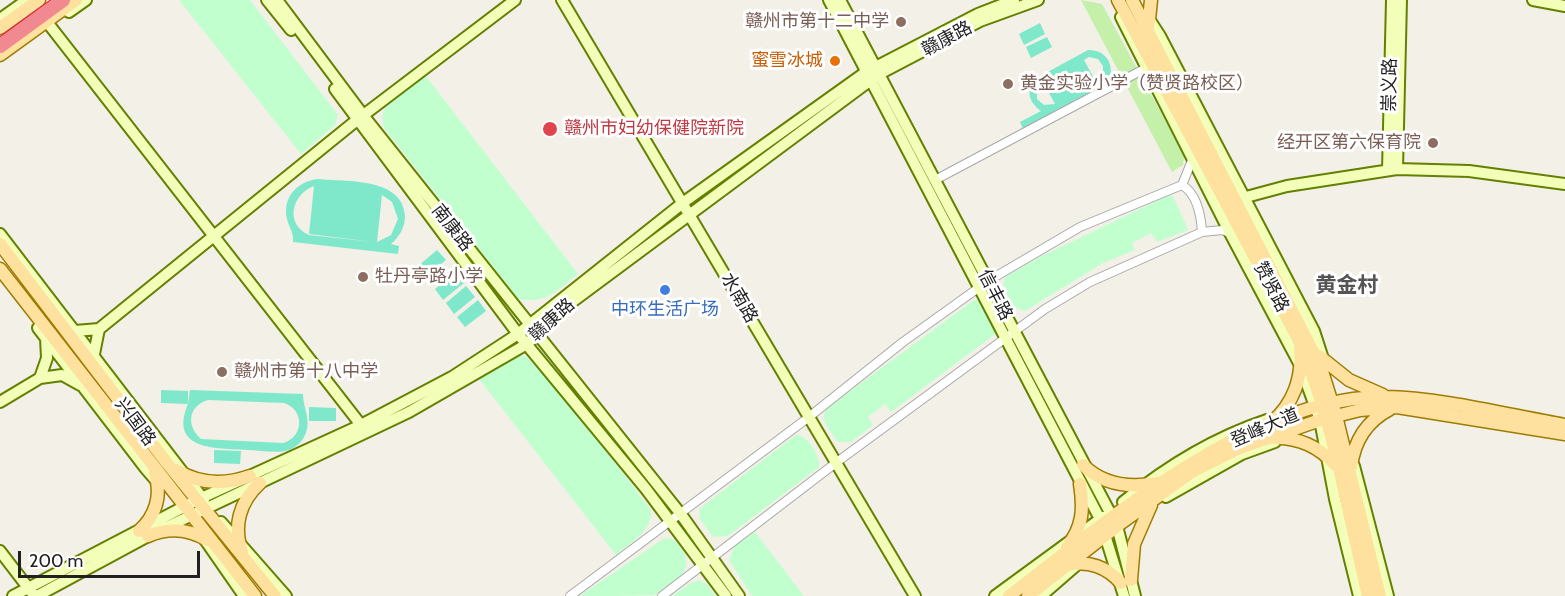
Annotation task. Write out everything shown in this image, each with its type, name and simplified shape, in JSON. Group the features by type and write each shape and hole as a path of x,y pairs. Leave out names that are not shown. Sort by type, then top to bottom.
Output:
{"highway":[{"path":"0,36 49,0"},
{"path":"0,46 63,0"}],"main road":[{"path":"0,20 27,0"},
{"path":"0,28 39,0"},
{"path":"0,61 76,0"},
{"path":"0,55 86,0"},
{"name":"南康路","path":"267,0 680,513 726,596"},
{"name":"南康路","path":"277,0 518,334 670,521 739,596"},
{"path":"75,331 99,329 360,118 515,0"},
{"name":"水南路","path":"562,0 690,212 808,417 837,462 915,596"},
{"name":"信丰路","path":"829,0 935,180 984,284"},
{"name":"信丰路","path":"840,0 873,73 1010,335 1080,484 1109,526"},
{"name":"赣康路","path":"186,512 207,509 255,480 452,377 518,334 684,202 873,73 978,14 1014,0"},
{"name":"赣康路","path":"13,596 34,593 186,512 200,499 255,480 409,411 527,344 535,334 572,302 873,73 980,21 1038,0"},
{"name":"赞贤路","path":"1132,0 1303,339 1352,483 1380,596"},
{"path":"1138,0 1246,197 1314,331 1324,361 1328,411"},
{"path":"1150,0 1147,16 1150,36"},
{"name":"崇义路","path":"1392,0 1393,170"},
{"name":"崇义路","path":"1393,170 1401,0"},
{"path":"1533,0 1565,6"},
{"path":"1114,2 1230,234 1300,365 1328,411 1352,461 1388,596"},
{"name":"赞贤路","path":"1114,2 1126,17 1303,339"},
{"path":"48,24 361,425"},
{"path":"1246,197 1287,186 1393,170 1468,171 1565,184"},
{"path":"0,234 188,476 200,499"},
{"name":"兴国路","path":"0,244 167,463 200,499 275,596"},
{"name":"兴国路","path":"0,269 186,512 255,596"},
{"path":"0,277 157,481 186,512 244,596"},
{"path":"94,354 99,329"},
{"name":"信丰路","path":"1010,335 1083,465 1109,526 1126,582 1135,596"},
{"path":"40,378 47,358 46,338"},
{"path":"1303,339 1324,361 1358,385 1396,402 1367,427 1356,445 1352,461 1352,483"},
{"path":"1269,425 1279,416 1293,396 1303,339"},
{"path":"0,402 40,378 62,375 84,387"},
{"name":"登峰大道","path":"1396,402 1565,434"},
{"name":"登峰大道","path":"1028,596 1162,482 1187,464 1269,425 1328,411 1396,402 1565,425"},
{"name":"赞贤路","path":"1328,411 1332,462 1368,596"},
{"name":"登峰大道","path":"1109,526 1192,472 1328,411"},
{"path":"1109,526 1144,485 1162,471 1234,431 1279,416"},
{"path":"1258,441 1284,438 1307,444 1332,462 1335,499 1359,596"},
{"path":"995,596 1074,537 1148,510 1172,493 1242,454 1284,438"},
{"path":"167,463 188,476 221,482 255,480 242,506 237,526 239,541 246,559"},
{"path":"151,464 157,481 154,510 144,533 177,530 204,538 222,553"},
{"path":"1083,465 1110,482 1144,485 1162,482"},
{"path":"1041,596 1069,561 1074,537 1084,511 1080,484"},
{"path":"1069,561 1102,567 1126,582 1134,544 1148,510 1157,496"},
{"path":"207,509 239,541 286,596"},
{"path":"0,551 34,593"},
{"name":"登峰大道","path":"1009,596 1069,561"},
{"name":"信丰路","path":"1124,596 1126,582"}],"street":[{"path":"935,180 1146,68"},
{"path":"570,596 808,417 903,342 984,284 1080,227 1182,185 1193,158"},
{"path":"1182,185 1186,187 1200,211 1202,232"},
{"path":"662,596 837,462 1010,335 1090,282 1202,232 1222,230 1230,234"}],"green space":[{"path":"179,0 250,0 338,115 335,125 301,154"},
{"path":"1081,0 1102,4 1184,155 1183,165 1172,172"},
{"path":"1040,23 1045,34 1024,45 1019,34"},
{"path":"1047,37 1052,47 1031,58 1026,47"},
{"path":"1088,50 1093,50 1106,57 1110,64 1111,75 1115,73 1118,80 1023,129 1020,122 1041,111 1030,97 1033,80","holes":["1089,57 1098,59 1103,66 1103,76 1096,82 1084,60","1043,82 1055,104 1044,105 1037,99 1037,89"]},
{"path":"425,75 578,274 551,295 537,300 518,299 384,128 382,117 385,108"},
{"path":"311,180 371,184 394,194 402,203 405,216 401,231 391,244 399,246 398,254 293,242 286,211 289,197 298,187","holes":["314,186 309,234 374,242 309,235 301,230 294,217 296,202 300,195","382,195 392,202 398,219 391,235 377,242"]},
{"path":"1169,195 1173,196 1188,230 1157,242 1151,233 1132,243 1135,250 1103,263 1025,311 1014,307 1003,288 1005,277 1042,256"},
{"path":"437,250 446,260 425,277 417,267"},
{"path":"456,273 464,283 443,300 435,289"},
{"path":"466,286 475,297 454,314 446,303"},
{"path":"478,300 486,311 465,327 457,317"},
{"path":"974,300 983,302 997,330 994,335 891,412 885,404 868,417 873,425 851,442 838,442 825,421 827,408"},
{"path":"512,353 527,357 567,399 651,510 651,517 644,530 616,555 476,375"},
{"path":"161,390 188,391 188,404 161,403"},
{"path":"190,390 303,394 308,425 304,438 296,446 289,450 274,452 222,449 199,444 190,439 185,431 184,419","holes":["208,400 284,403 296,411 299,423 295,435 283,443 201,439 191,423 196,407"]},
{"path":"309,407 336,408 336,421 309,421"},
{"path":"796,435 805,438 812,446 818,457 819,467 728,536 713,537 700,519 699,509"},
{"path":"214,450 241,451 240,464 214,463"},
{"path":"755,532 804,596 752,596 729,560 734,546"},
{"path":"671,538 685,555 686,563 680,578 673,585 654,595 580,596 663,539"},
{"path":"699,580 708,585 715,596 672,596 691,583"}],"place":[{"name":"赣州市第十二中学","path":"901,22"},
{"name":"蜜雪冰城","path":"835,61"},
{"name":"黄金实验小学（赞贤路校区）","path":"1008,84"},
{"name":"赣州市妇幼保健院新院","path":"550,129"},
{"name":"经开区第六保育院","path":"1433,143"},
{"name":"牡丹亭路小学","path":"363,277"},
{"name":"中环生活广场","path":"665,290"},
{"name":"赣州市第十八中学","path":"222,372"}],"district":[{"name":"黄金村","path":"1347,286"}]}
